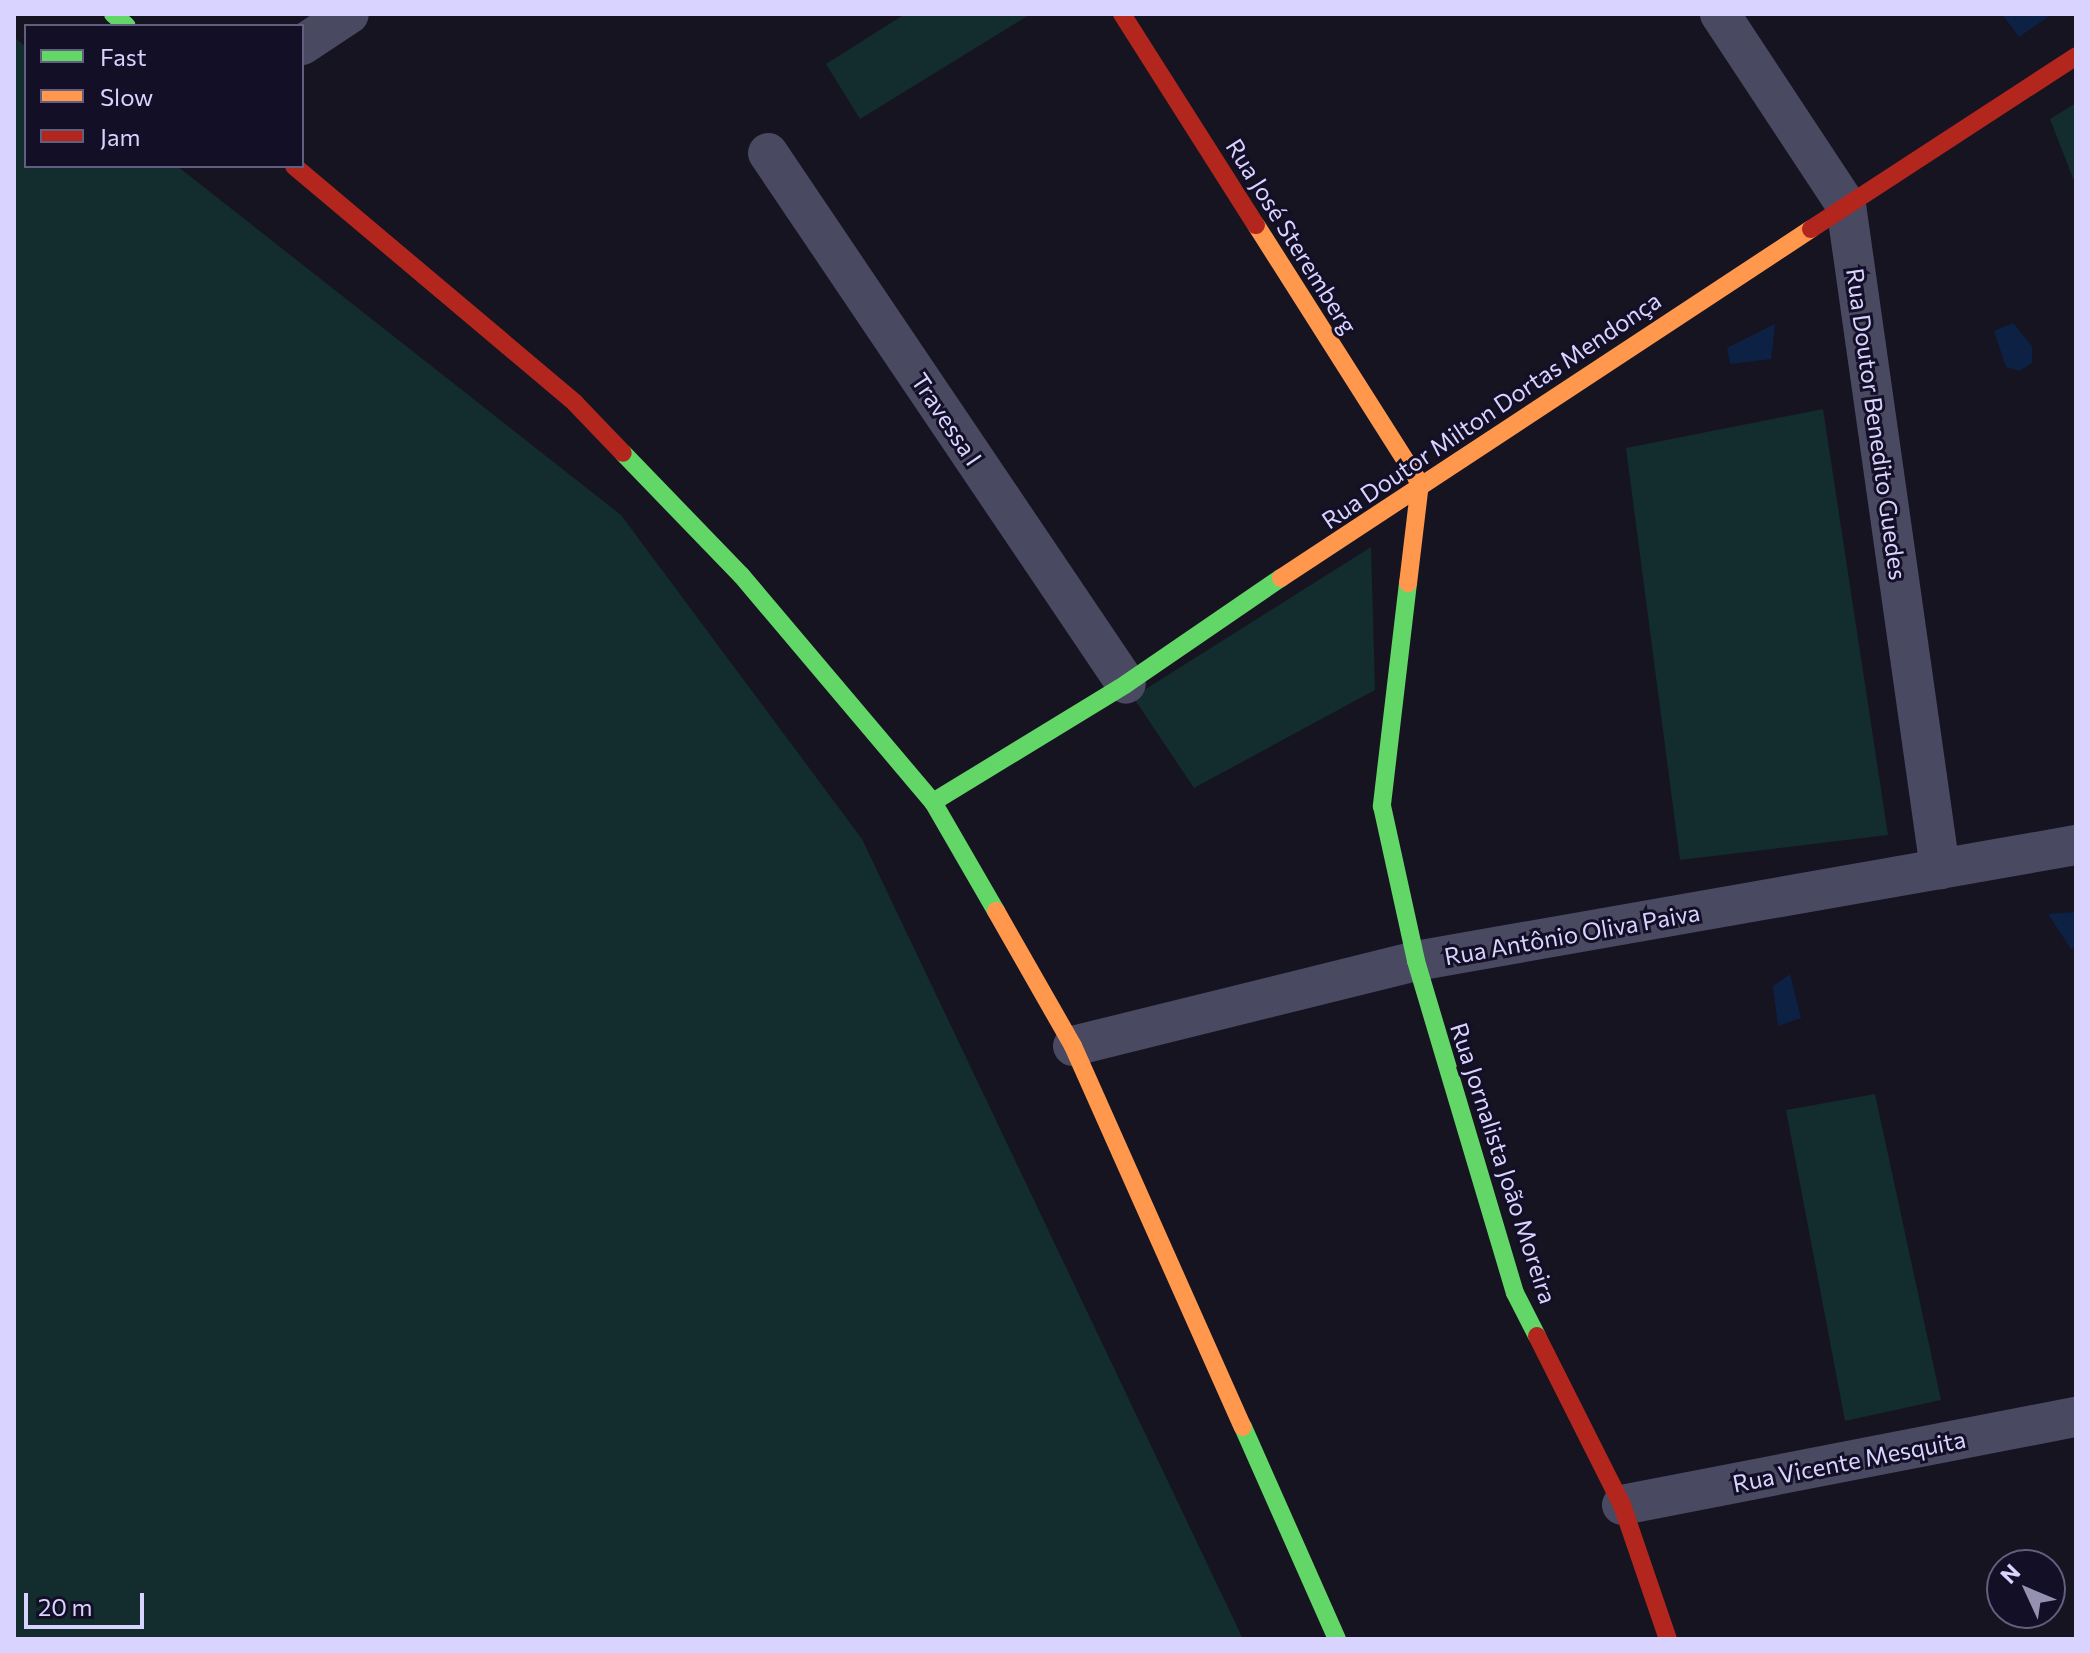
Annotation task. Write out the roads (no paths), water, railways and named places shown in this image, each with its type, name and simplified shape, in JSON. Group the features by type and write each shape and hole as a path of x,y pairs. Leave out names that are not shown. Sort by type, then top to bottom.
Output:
{"street":[{"path":"304,44 349,14"},
{"name":"Rua José Steremberg","path":"1122,14 1420,483"},
{"name":"Rua Doutor Benedito Guedes","path":"1720,14 1846,205 1940,869"},
{"name":"Rua Doutor Milton Dortas Mendonça","path":"933,802 1126,684 1420,483 2076,56"},
{"name":"Travessa I","path":"768,153 1126,684"},
{"path":"296,168 575,403 741,575 933,802 1073,1046 1337,1639"},
{"name":"Rua Jornalista João Moreira","path":"1420,483 1382,806 1416,961 1515,1293 1622,1505 1668,1639"},
{"name":"Rua Antônio Oliva Paiva","path":"1073,1046 1416,961 2076,845"},
{"name":"Rua Vicente Mesquita","path":"1622,1505 2076,1417"}],"water":[{"path":"2002,14 2046,14 2048,17 2019,37"},
{"path":"2013,323 2032,346 2032,363 2019,371 2006,367 1994,331"},
{"path":"1775,324 1771,359 1730,364 1727,348"},
{"path":"2076,912 2076,947 2071,949 2048,914"},
{"path":"1790,974 1801,1018 1778,1026 1773,986"}]}
